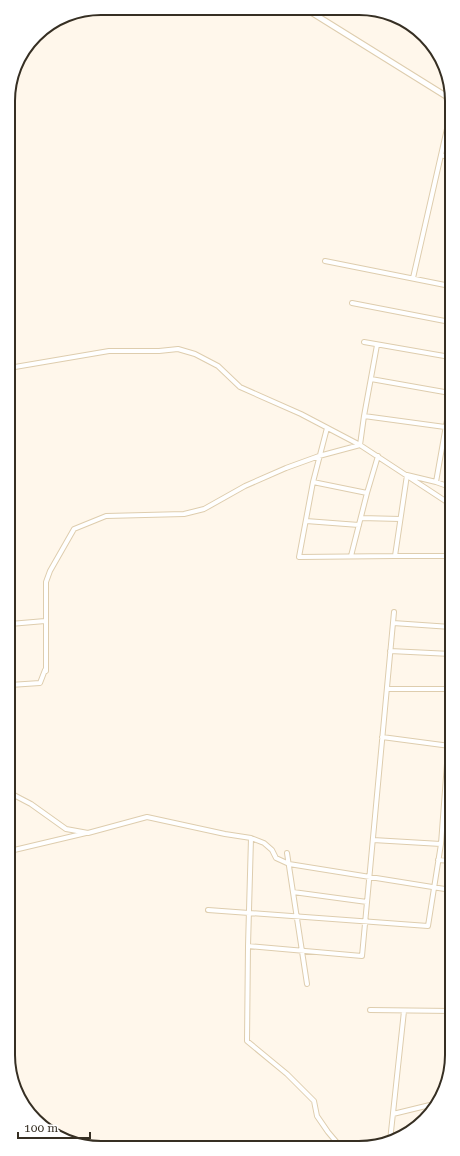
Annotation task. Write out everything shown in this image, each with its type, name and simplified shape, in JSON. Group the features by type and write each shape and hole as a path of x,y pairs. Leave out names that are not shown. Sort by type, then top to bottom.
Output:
{"street":[{"path":"316,15 444,95"},
{"path":"413,278 445,138"},
{"path":"441,155 445,156"},
{"path":"326,261 445,283"},
{"path":"352,303 445,321"},
{"path":"364,342 445,356"},
{"path":"360,445 377,345"},
{"path":"15,367 109,351 159,351 178,349 195,354 218,366 240,387 301,414 360,445 445,501"},
{"path":"371,379 445,392"},
{"path":"364,416 445,428"},
{"path":"327,428 313,482 300,557 445,556"},
{"path":"436,482 445,433"},
{"path":"15,685 40,683 45,670 46,671 46,582 50,571 74,529 106,516 184,514 204,509 245,486 286,468 319,456 360,445"},
{"path":"351,556 378,456"},
{"path":"407,475 445,485"},
{"path":"395,556 407,475"},
{"path":"313,482 367,493"},
{"path":"361,518 400,519"},
{"path":"306,521 359,525"},
{"path":"248,946 362,956 394,612"},
{"path":"15,624 45,621"},
{"path":"393,623 445,627"},
{"path":"390,651 445,654"},
{"path":"387,689 445,689"},
{"path":"382,737 445,745"},
{"path":"15,796 31,804 66,829 88,833"},
{"path":"208,910 428,926 441,844 445,800"},
{"path":"15,850 88,833 147,817 225,834 251,838 264,843 272,850 276,858 289,864 445,889"},
{"path":"251,838 247,1041 287,1074 314,1101 317,1116 336,1141"},
{"path":"373,840 441,844"},
{"path":"288,853 307,984"},
{"path":"438,860 445,861"},
{"path":"293,892 367,902"},
{"path":"370,1010 445,1011"},
{"path":"391,1134 404,1010"},
{"path":"393,1114 428,1105"}]}
